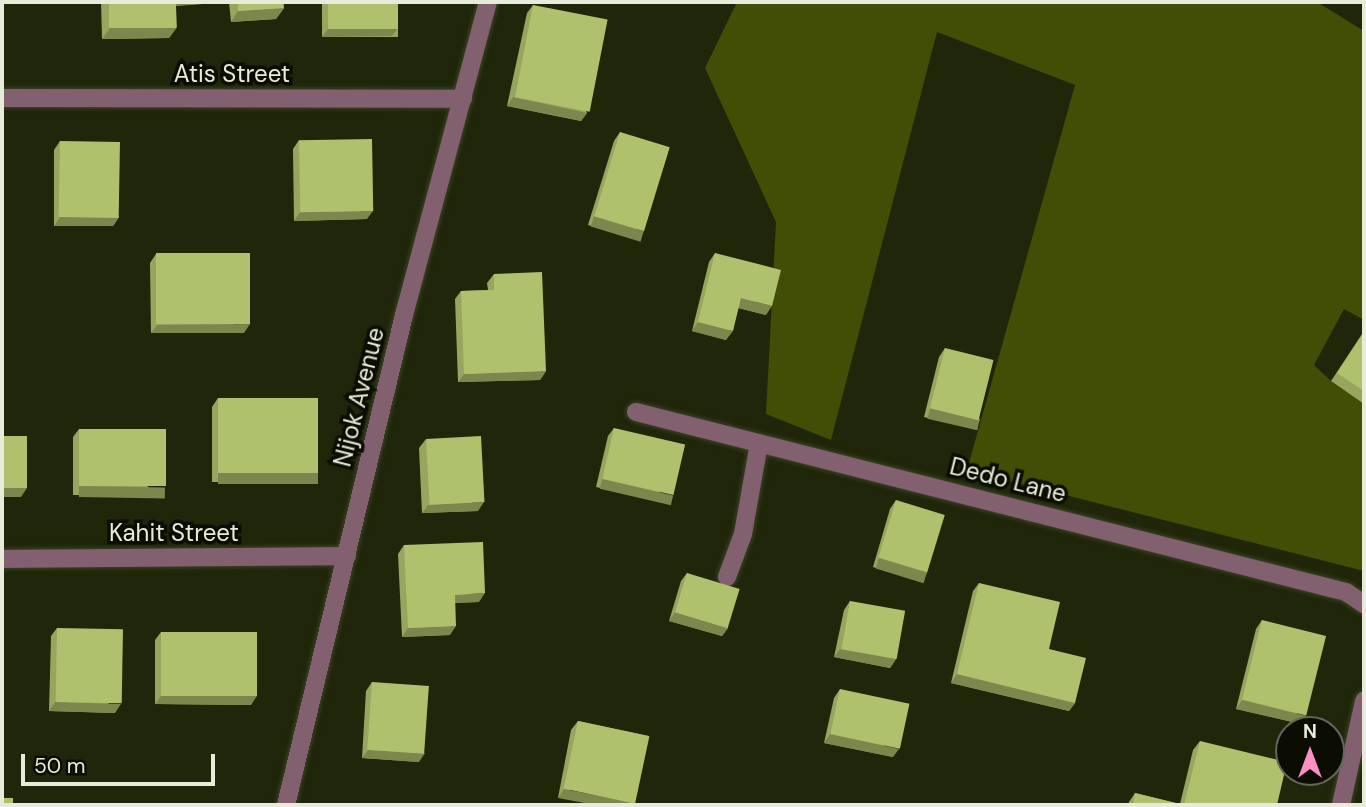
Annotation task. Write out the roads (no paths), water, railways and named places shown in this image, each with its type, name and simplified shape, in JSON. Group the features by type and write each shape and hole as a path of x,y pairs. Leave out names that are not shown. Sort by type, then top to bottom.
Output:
{"street":[{"name":"Nijok Avenue","path":"286,805 404,315 488,2"},
{"name":"Atis Street","path":"2,98 463,99"},
{"name":"Dedo Lane","path":"636,412 1346,592 1364,604"},
{"path":"727,577 743,534 759,443"},
{"name":"Kahit Street","path":"2,559 347,556"},
{"path":"1341,805 1364,701"}]}
